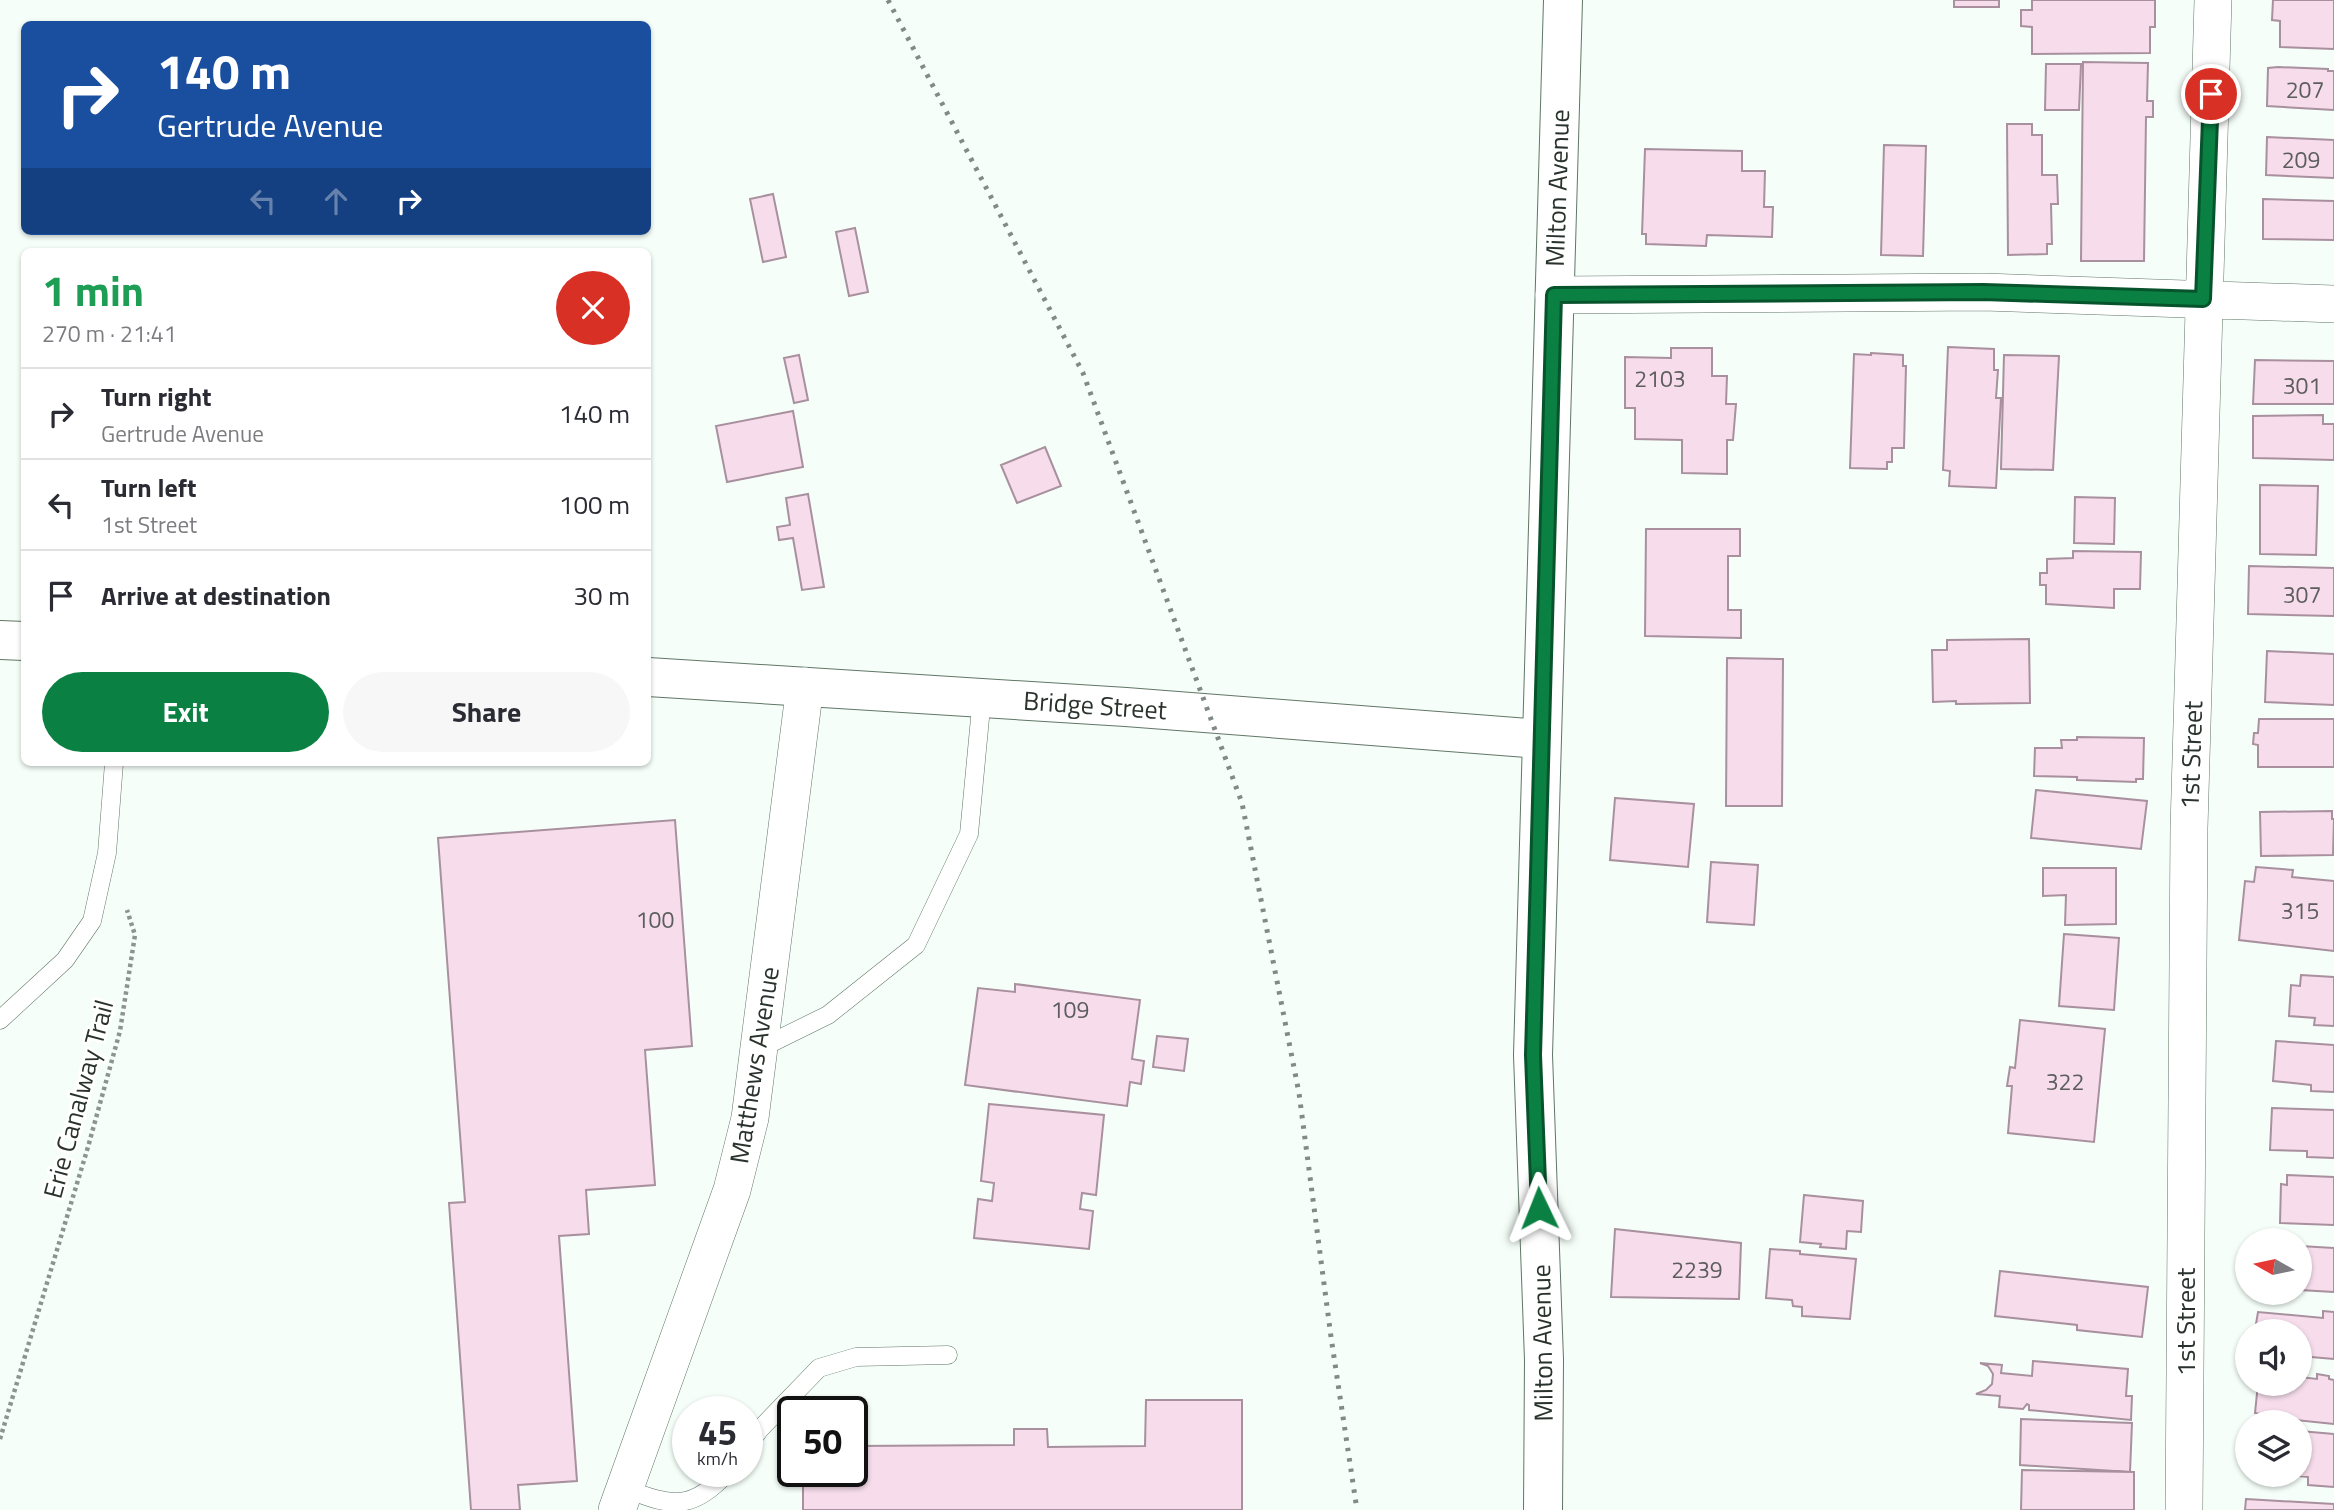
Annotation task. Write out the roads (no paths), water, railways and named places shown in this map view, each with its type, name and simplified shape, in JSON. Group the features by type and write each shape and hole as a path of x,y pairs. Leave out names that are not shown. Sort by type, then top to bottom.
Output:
{"main road":[{"name":"Milton Avenue","path":"1543,1510 1544,1360 1533,1055 1563,0"},
{"path":"0,639 21,641"},
{"name":"Bridge Street","path":"651,677 982,697 1541,739"}],"street":[{"name":"1st Street","path":"2184,1510 2189,828 2213,0"},
{"path":"1554,295 1983,292 2334,304"},
{"name":"Matthews Avenue","path":"621,1499 733,1190 750,1118 805,686"}],"lane":[{"path":"759,1049 828,1015 916,945 969,834 982,697"},
{"path":"0,1020 65,960 92,921 107,853 114,766"},
{"path":"763,1426 819,1368 856,1357 948,1356"},
{"path":"621,1499 675,1506 713,1491 716,1487"}],"railway":[{"path":"888,0 1083,373 1242,803 1299,1093 1357,1510"}]}
